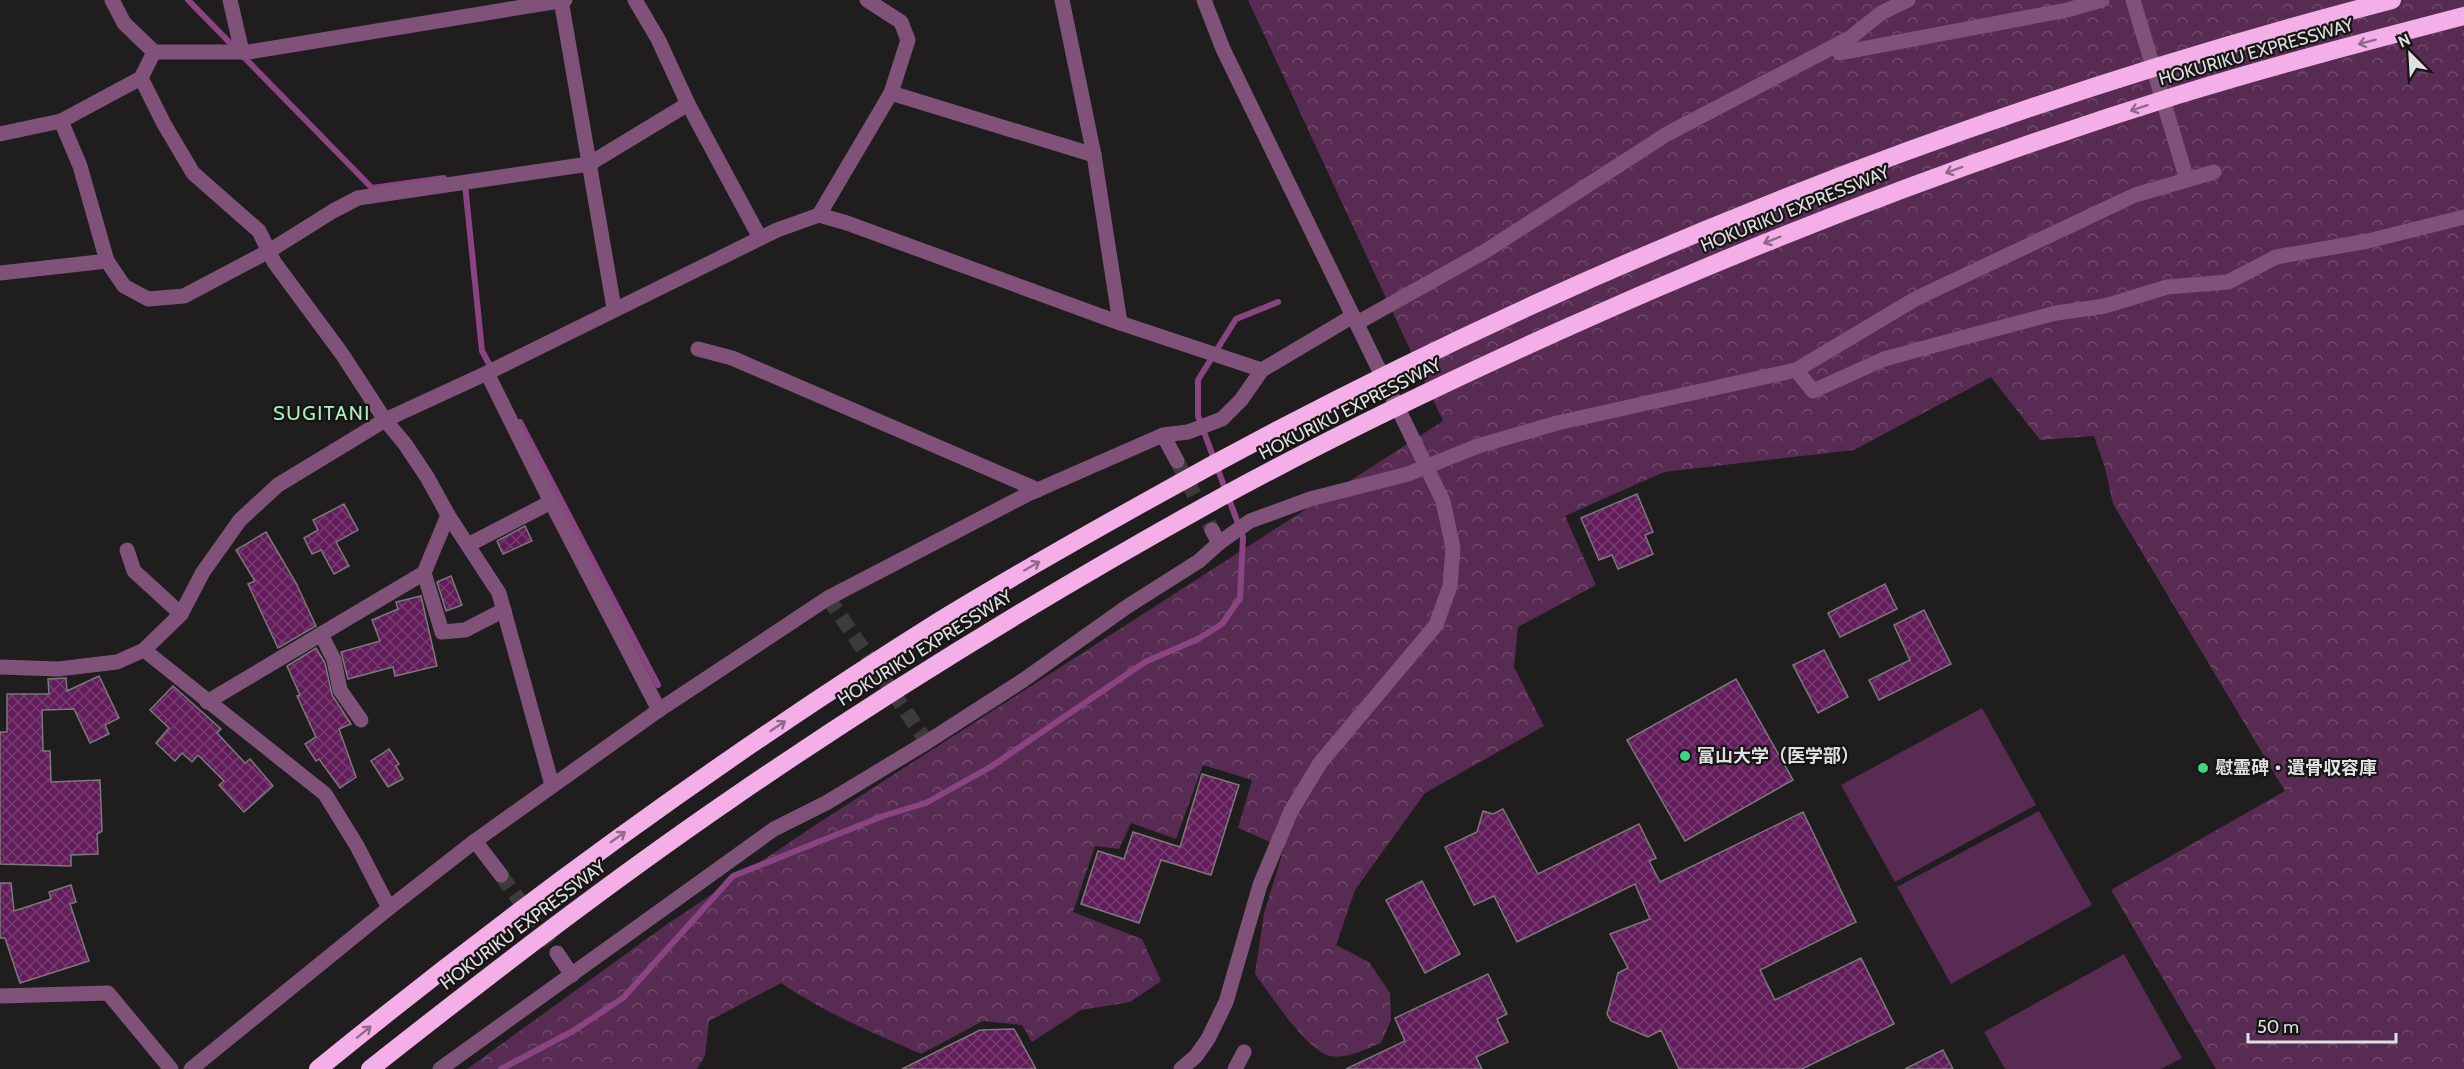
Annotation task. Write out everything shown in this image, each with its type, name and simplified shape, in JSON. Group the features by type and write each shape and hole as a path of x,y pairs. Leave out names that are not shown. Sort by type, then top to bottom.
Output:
{"highway":[{"name":"HOKURIKU EXPRESSWAY","path":"318,1069 450,963 579,865 707,774 829,692 946,617 1076,540 1335,400 1604,273 1746,212 1888,158 2183,59 2392,0"},
{"name":"HOKURIKU EXPRESSWAY","path":"370,1069 604,889 729,800 849,720 963,648 1097,568 1220,498 1353,429 1486,364 1624,302 1903,189 2036,141 2180,94 2464,16"}],"street":[{"path":"112,0 124,23 154,52 242,52 562,0 614,308"},
{"path":"230,0 242,52"},
{"path":"635,0 658,39 688,104 760,238"},
{"path":"819,215 891,93 908,40 901,22 867,0"},
{"path":"1062,0 1094,155 1120,323"},
{"path":"1181,1069 1196,1056 1208,1039 1226,1002 1260,885 1291,811 1320,763 1436,625 1450,586 1453,548 1443,501 1223,49 1204,0"},
{"path":"191,1069 475,841 659,710 828,597 1038,490 1163,435 1188,432 1222,418 1240,400 1262,370 1484,252 1667,134 1850,38 1881,13 1908,0"},
{"path":"1840,53 2067,10 2102,0"},
{"path":"2133,0 2187,180"},
{"path":"0,134 61,121 141,78 154,52"},
{"path":"141,78 164,124 193,173 259,231 269,251 342,354 385,420 416,460 448,515 499,593 552,785"},
{"path":"891,93 1094,155"},
{"path":"61,121 80,166 107,261 124,286 148,298 184,296 269,251 358,198 589,164 688,104"},
{"path":"440,1069 774,829 826,802 965,718 1023,681 1128,606 1199,561 1215,536 1310,499 1408,474 1478,446 1557,423 1796,370 1917,298 2136,195 2214,172"},
{"path":"0,667 58,669 117,662 144,650 181,614 203,572 240,520 278,485 385,420 487,373 614,308 760,238 819,215 863,228 1120,323 1262,370"},
{"path":"1796,370 1813,391 1884,359 1954,340 2056,314 2105,306 2167,287 2228,282 2276,257 2368,241 2464,217"},
{"path":"0,273 107,261"},
{"path":"698,349 732,358 1038,490"},
{"path":"487,373 659,710"},
{"path":"1163,435 1177,461"},
{"path":"468,545 551,502"},
{"path":"207,702 424,573 448,515"},
{"path":"127,550 134,571 181,614"},
{"path":"424,573 442,633 465,630 504,610"},
{"path":"321,634 334,660 340,690 361,720"},
{"path":"144,650 325,794 357,846 389,908"},
{"path":"475,841 501,875"},
{"path":"557,953 572,975"},
{"path":"0,996 108,993 171,1069"},
{"path":"1235,1069 1244,1052"}],"green space":[{"path":"1248,0 2464,0 2464,1069 2216,1069 2111,890 2285,791 2113,504 2105,468 2094,436 2040,440 1991,377 1854,450 1664,472 1565,516 1596,585 1518,627 1514,667 1544,726 1425,793 1355,890 1336,945 1369,962 1390,993 1391,1020 1381,1043 1347,1055 1327,1055 1308,1042 1298,1031 1255,974 1264,913 1284,848 1238,828 1252,780 1203,765 1176,839 1131,823 1119,849 1095,846 1073,912 1142,939 1161,981 1130,1002 1081,1010 1032,1042 1022,1025 983,1021 921,1054 832,1013 781,983 709,1021 705,1056 697,1069 467,1069 666,925 820,822 1443,421"},
{"path":"1982,708 2036,805 1895,882 1841,785"},
{"path":"2039,811 2092,905 1951,984 1897,887"},
{"path":"2124,954 2182,1058 2161,1069 2005,1069 1984,1032"}],"building":[{"path":"1637,494 1653,532 1645,535 1653,554 1618,569 1612,555 1599,560 1581,518"},
{"path":"344,504 358,530 336,542 349,566 334,574 321,550 312,554 304,538 318,530 313,520"},
{"path":"525,526 532,541 503,554 497,541"},
{"path":"266,532 296,583 316,626 278,648 248,584 255,581 236,550"},
{"path":"451,576 462,605 446,611 437,582"},
{"path":"1885,584 1897,609 1840,637 1828,613"},
{"path":"421,596 437,666 395,676 393,667 348,679 341,652 380,641 372,620 398,609 396,602"},
{"path":"1924,610 1951,664 1879,700 1869,680 1910,660 1894,625"},
{"path":"316,648 325,663 332,695 351,724 339,729 356,777 340,788 319,759 316,761 305,744 316,737 297,696 300,695 287,666"},
{"path":"1824,650 1848,697 1818,713 1793,665"},
{"path":"99,676 119,718 105,725 109,734 90,743 74,709 42,710 43,751 50,751 51,782 100,780 102,831 97,834 98,854 71,855 71,866 0,864 0,732 7,732 7,694 49,694 48,679 66,678 67,691"},
{"path":"1736,679 1793,780 1685,841 1627,740"},
{"path":"173,686 221,729 217,733 245,763 250,759 273,786 244,812 219,785 224,781 198,755 192,762 182,753 175,761 156,743 169,728 150,710"},
{"path":"389,749 399,764 396,766 403,779 388,787 371,761"},
{"path":"1202,774 1239,785 1211,875 1161,860 1139,923 1081,904 1098,851 1124,859 1133,832 1180,847"},
{"path":"1503,809 1538,874 1639,824 1656,858 1649,861 1660,882 1803,812 1856,922 1760,970 1775,1000 1861,958 1894,1024 1802,1069 1679,1069 1661,1030 1648,1037 1611,1021 1607,1014 1618,973 1628,968 1610,934 1650,919 1635,884 1517,942 1494,896 1474,905 1445,847 1477,832 1483,811 1493,814"},
{"path":"1422,881 1460,954 1425,973 1386,900"},
{"path":"0,883 11,883 14,911 51,899 49,892 71,885 76,902 70,904 89,961 20,983 5,938 0,938"},
{"path":"1488,974 1507,1014 1497,1019 1508,1042 1476,1057 1482,1069 1346,1069 1405,1041 1395,1018"},
{"path":"1014,1029 1036,1069 902,1069 980,1030"},
{"path":"1943,1050 1953,1069 1905,1069"}],"waterway":[{"path":"188,0 372,188 444,178"},
{"path":"465,184 482,351 493,371"},
{"path":"501,1069 573,1031 623,998 733,876 883,816 926,803 992,766 1145,662 1198,639 1222,624 1240,598 1243,537 1198,416 1198,380 1236,319 1278,302"},
{"path":"520,422 658,685"}],"tunnel":[{"path":"1177,461 1212,530"},
{"path":"828,598 927,742"},
{"path":"501,875 557,953"}],"place":[{"name":"富山大学（医学部）","path":"1685,756"},
{"name":"慰霊碑・遺骨収容庫","path":"2203,768"}],"district":[{"name":"SUGITANI","path":"322,413"}]}
